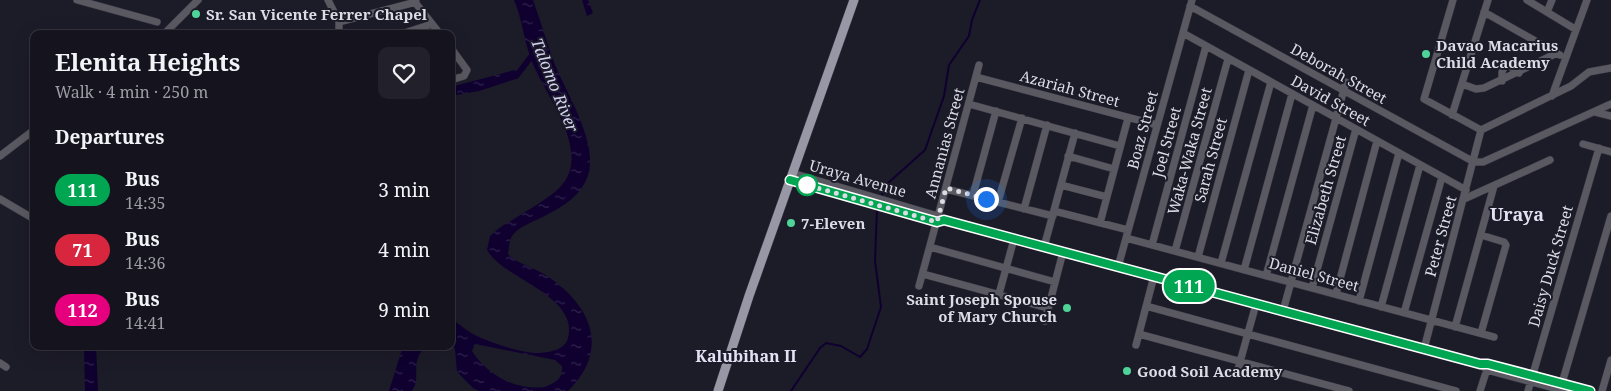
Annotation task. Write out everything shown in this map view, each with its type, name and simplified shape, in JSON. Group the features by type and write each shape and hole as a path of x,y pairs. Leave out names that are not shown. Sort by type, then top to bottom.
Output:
{"main road":[{"path":"718,391 791,176 854,0"}],"street":[{"path":"77,0 157,22"},
{"path":"168,30 198,0"},
{"path":"328,0 339,22 339,30"},
{"path":"1453,0 1424,99 1452,116 1481,130 1552,96 1589,72 1611,68"},
{"path":"1452,116 1488,0"},
{"path":"1527,0 1576,29"},
{"path":"1548,12 1552,0"},
{"path":"1552,96 1564,57 1587,0"},
{"path":"339,22 414,1 437,30"},
{"name":"Boaz Street","path":"1118,267 1191,3"},
{"name":"Deborah Street","path":"1191,3 1344,91 1474,162"},
{"path":"1484,12 1564,57"},
{"path":"413,30 432,24"},
{"name":"David Street","path":"1183,33 1466,190"},
{"name":"Joel Street","path":"1152,245 1206,46"},
{"path":"455,53 465,64 467,70 466,75 455,79"},
{"path":"1462,84 1481,89 1502,81 1557,53"},
{"name":"Waka-Waka Street","path":"1175,251 1228,59"},
{"path":"1502,81 1504,60 1519,72"},
{"name":"Annanias Street","path":"920,286 930,247 940,219 946,188 980,65"},
{"name":"Sarah Street","path":"1198,257 1249,70"},
{"name":"Azariah Street","path":"976,77 1158,125"},
{"path":"1221,264 1271,82"},
{"path":"1283,311 1346,82"},
{"path":"1244,270 1292,94"},
{"path":"969,104 1120,146"},
{"path":"1474,162 1483,162 1611,104"},
{"path":"1266,276 1313,105"},
{"path":"973,195 996,111"},
{"path":"1595,112 1611,116"},
{"path":"998,202 1022,118"},
{"path":"1100,223 1128,118"},
{"path":"1024,209 1047,125"},
{"name":"Elizabeth Street","path":"1312,288 1356,129"},
{"name":"Peter Street","path":"1424,349 1481,130"},
{"path":"0,156 30,133"},
{"path":"1044,247 1074,133"},
{"path":"1336,294 1377,141"},
{"path":"1583,144 1611,152"},
{"name":"Daisy Duck Street","path":"1528,391 1599,148"},
{"path":"1359,300 1399,153"},
{"path":"1068,156 1114,169"},
{"path":"1464,199 1550,160"},
{"path":"1381,307 1420,165"},
{"name":"Uraya Avenue","path":"791,176 940,219 1480,364 1562,388 1590,391"},
{"path":"1404,313 1442,176"},
{"path":"1061,184 1107,197"},
{"path":"1455,327 1494,186"},
{"name":"Daniel Street","path":"946,188 1024,209 1100,223 1152,245 1494,337"},
{"path":"0,199 30,217"},
{"path":"1562,388 1611,216"},
{"path":"1481,235 1504,242 1506,245 1481,334"},
{"path":"999,294 1014,239"},
{"path":"930,247 1055,282"},
{"path":"1045,321 1063,252"},
{"path":"923,274 1048,308"},
{"path":"1136,345 1154,276"},
{"path":"1237,373 1256,304"},
{"path":"1146,306 1456,391"},
{"path":"1139,334 1349,391"},
{"path":"1602,391 1611,360"},
{"path":"1480,391 1488,367"}],"water":[{"name":"Talomo River","path":"514,0 533,0 555,65 583,127 590,153 588,176 578,193 553,212 525,225 517,231 511,238 508,254 517,261 545,275 565,290 577,303 585,316 592,346 589,361 581,376 568,391 479,391 473,388 457,372 455,321 480,337 525,352 540,353 552,351 564,345 568,338 568,323 562,310 538,289 508,270 487,250 490,236 498,229 561,186 569,172 572,156 569,139 562,122 531,59","holes":["475,344 555,360 562,366 561,376 557,380 545,387 534,388 503,380 478,360 472,351"]},
{"path":"582,0 588,0 593,13 587,16"},
{"path":"515,70 519,78 479,91 455,95 455,86"},
{"path":"84,350 96,350 98,391 85,391"},
{"path":"402,350 423,350 418,359 416,382 411,391 389,391"}],"waterway":[{"path":"881,196 888,183 925,150 944,96 949,65 969,36 972,20 980,0"},
{"name":"Talomo River","path":"510,76 517,75 534,53"},
{"path":"791,391 820,348 826,343 841,346 860,357 867,349 881,307 875,261 877,208"}],"bus line":[{"name":"111","path":"790,180 937,222 944,220 1480,364 1488,364 1590,391"}],"place":[{"name":"Sr. San Vicente Ferrer Chapel","path":"196,14"},
{"name":"Davao Macarius Child Academy","path":"1426,54"},
{"name":"7-Eleven","path":"791,223"},
{"name":"Saint Joseph Spouse of Mary Church","path":"1067,308"},
{"name":"Good Soil Academy","path":"1127,371"}],"district":[{"name":"Uraya","path":"1517,214"},
{"name":"Kalubihan II","path":"746,356"}],"route":[{"path":"807,185 800,183 937,222 946,188 986,199"}]}
